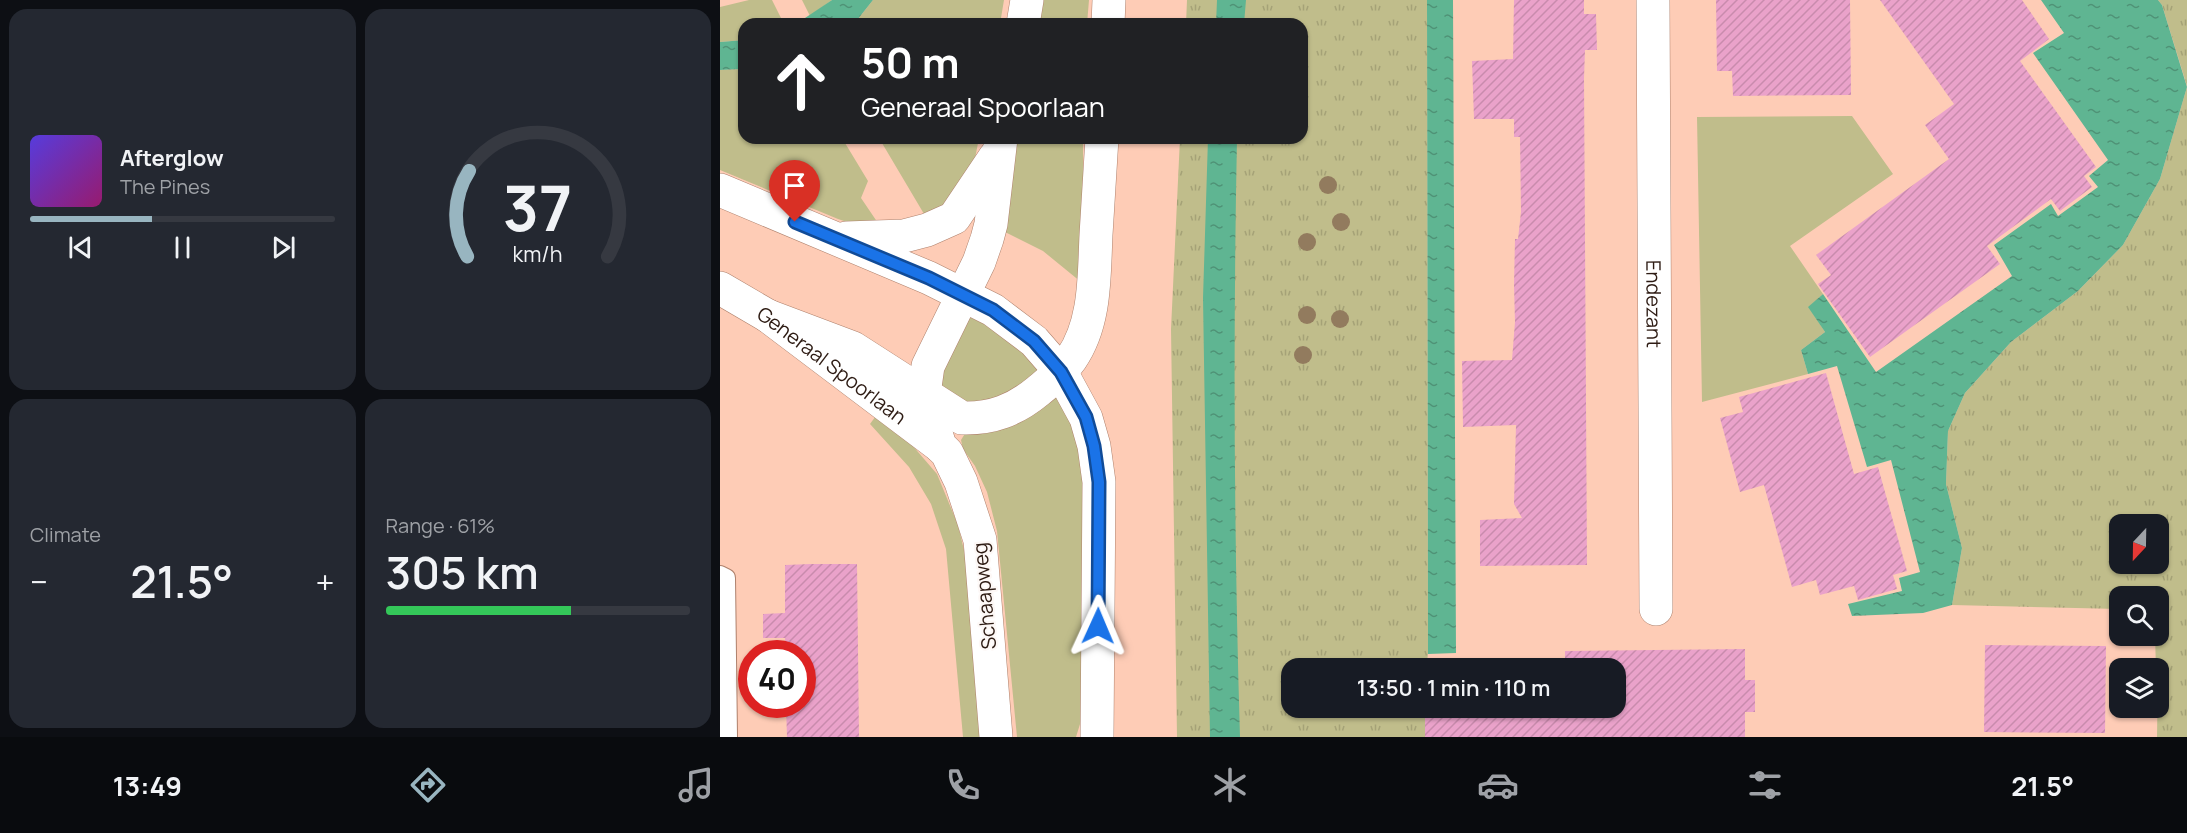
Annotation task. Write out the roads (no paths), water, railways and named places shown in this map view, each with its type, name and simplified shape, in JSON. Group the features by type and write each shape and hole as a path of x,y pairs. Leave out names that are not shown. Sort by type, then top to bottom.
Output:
{"street":[{"path":"1024,18 1027,0"},
{"path":"1108,18 1109,0"},
{"name":"Endezant","path":"1653,0 1656,609"},
{"path":"768,316 853,348 962,418 982,418 1004,413 1029,398 1061,372 1080,344 1093,302 1102,144"},
{"name":"Schaapweg","path":"832,238 904,236 927,230 954,218 1000,146"},
{"name":"Schaapweg","path":"996,737 980,540 961,482 947,453 940,446 924,394 928,366 980,262 989,232 1000,146"},
{"path":"720,190 929,278 993,310 1034,341 1061,372 1086,417 1094,446 1099,482 1097,737"},
{"name":"Generaal Spoorlaan","path":"720,288 768,316 940,446"}],"lane":[{"path":"720,575 726,578 728,737"}],"water":[{"path":"832,0 873,0 859,18 805,18"},
{"path":"1217,0 1246,0 1244,18 1216,18"},
{"path":"1427,0 1453,0 1456,653 1428,654"},
{"path":"2041,0 2158,0 2162,5 2187,87 2160,179 2123,245 2078,291 2011,342 1965,393 1948,431 1946,484 1962,548 1952,605 1923,613 1852,616 1848,604 1902,591 1899,578 1920,572 1891,460 1867,467 1837,366 1808,374 1801,350 1825,332 1808,307 1823,294 1876,372 2012,276 1994,245 2051,204 2058,216 2098,187 2089,176 2108,160 2033,53 2064,33"},
{"path":"738,40 738,69 720,70 720,42"},
{"path":"1208,144 1237,144 1235,438 1240,737 1210,737 1203,298"}]}
